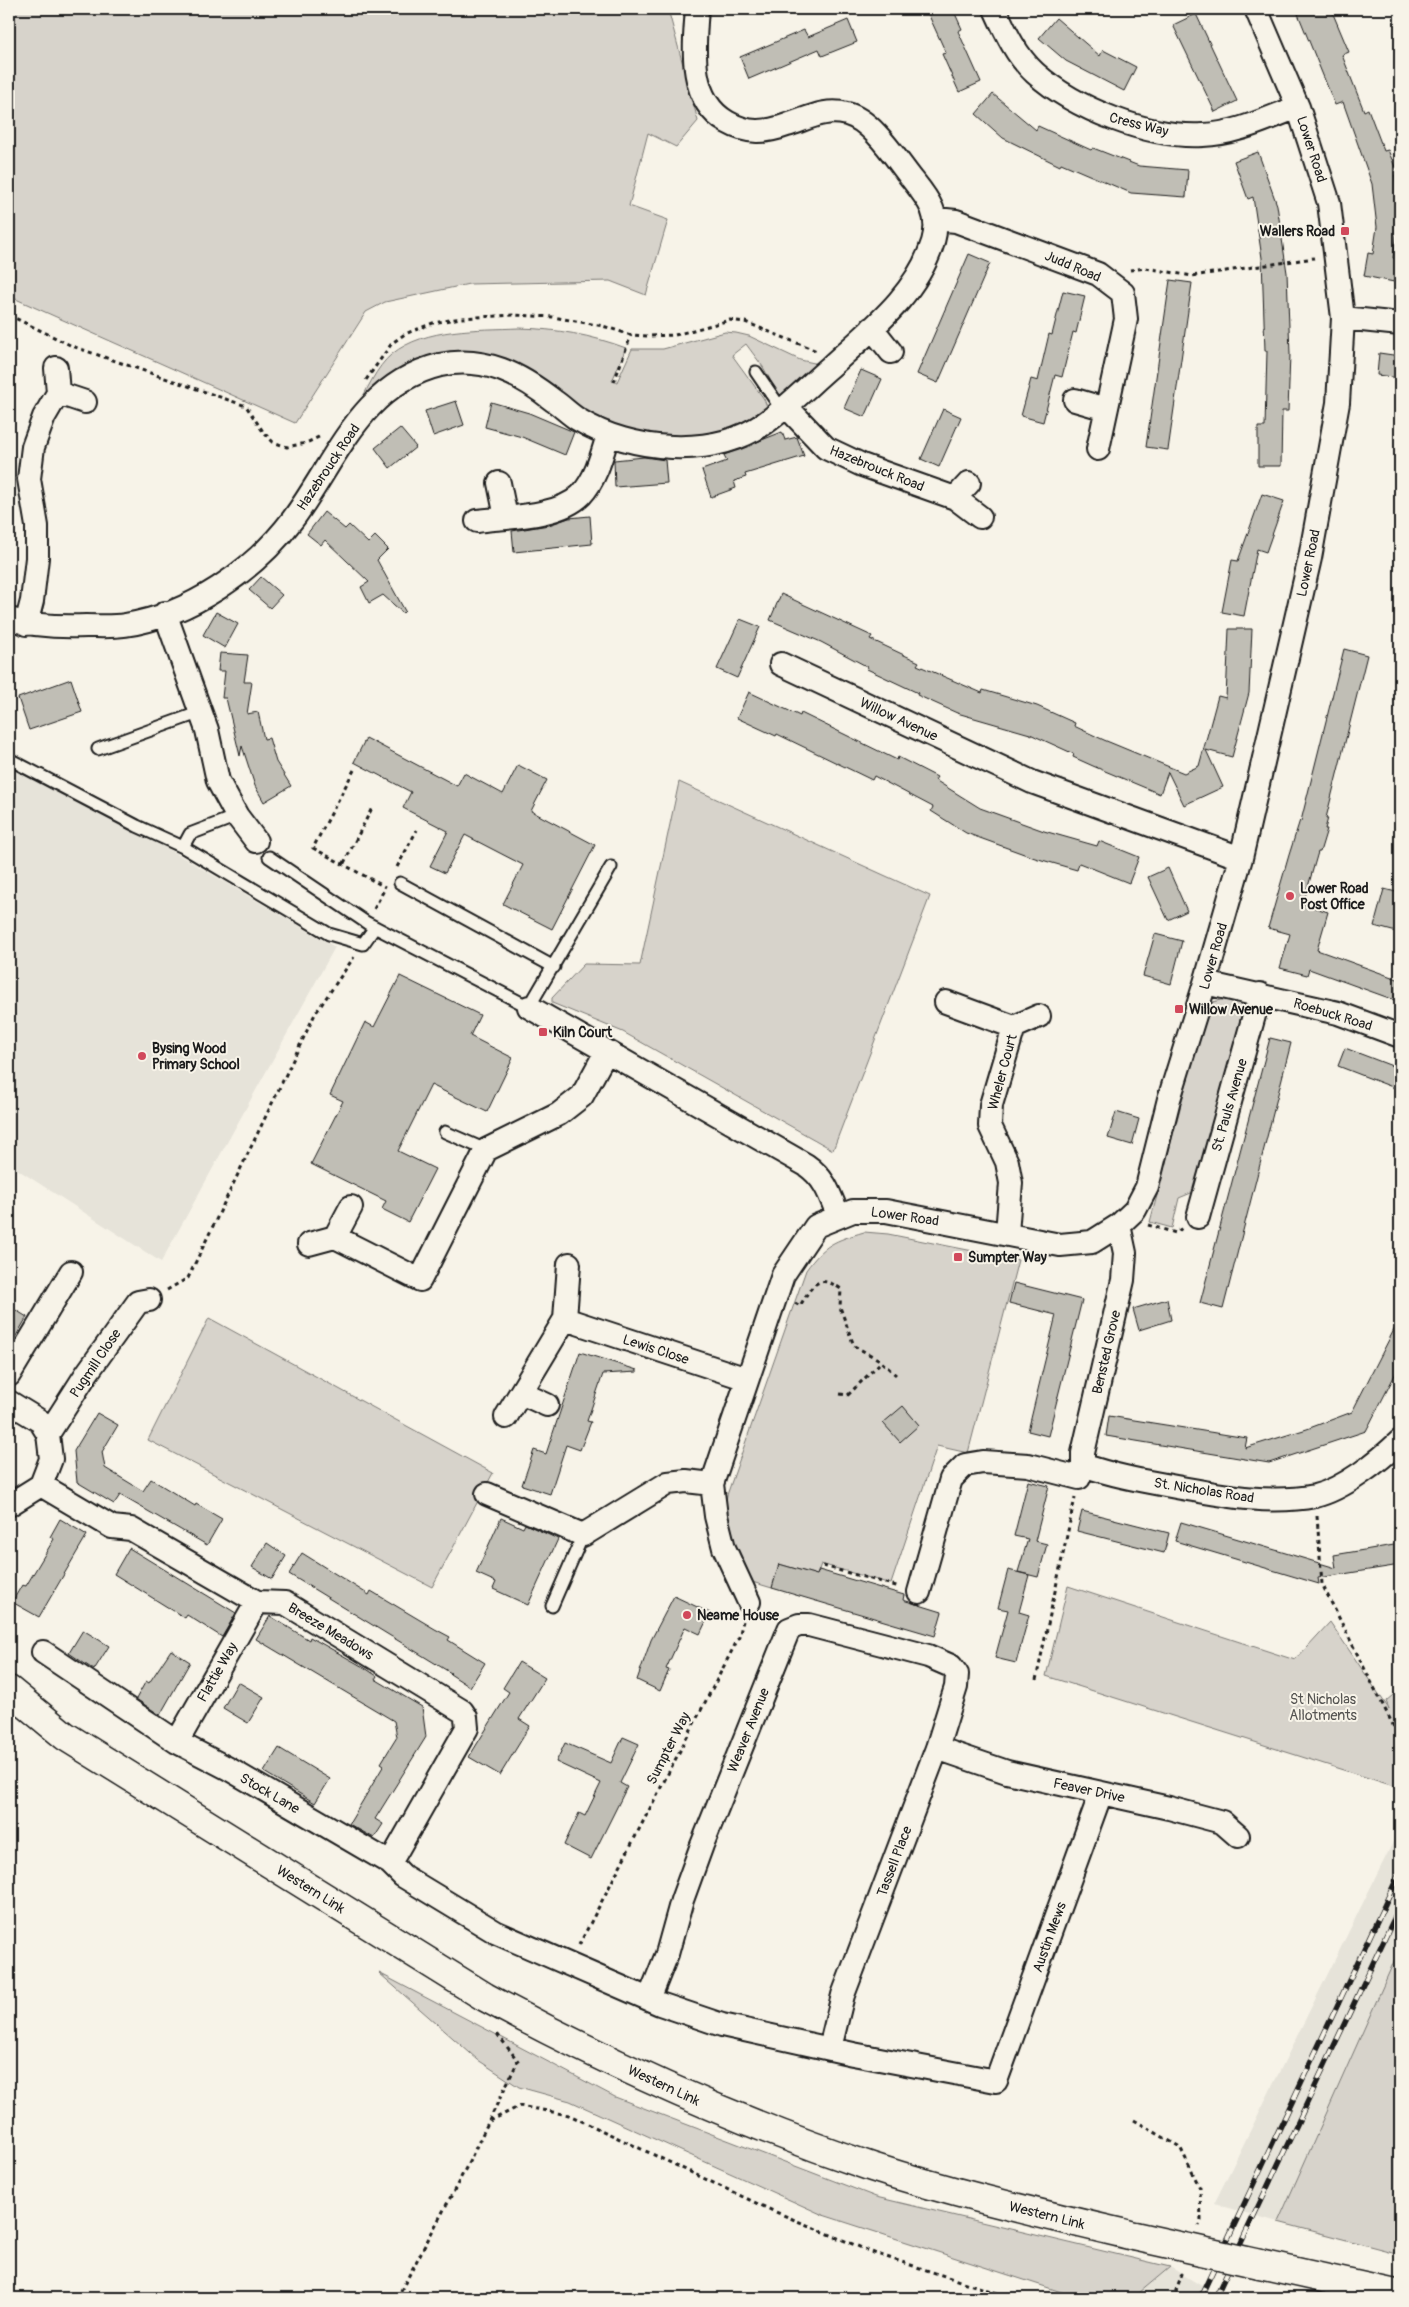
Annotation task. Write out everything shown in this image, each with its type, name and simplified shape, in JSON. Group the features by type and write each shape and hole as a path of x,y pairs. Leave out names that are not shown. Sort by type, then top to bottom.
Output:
{"main road":[{"name":"Western Link","path":"9,1690 65,1736 485,1998 554,2034 710,2106 818,2148 922,2182 1024,2210 1400,2295"}],"street":[{"path":"696,9 694,53 700,84 705,102 718,117 741,130 766,131 815,114 835,111 852,114 870,128 928,198 936,219"},
{"name":"Cress Way","path":"994,9 1008,37 1034,72 1068,98 1115,120 1155,130 1202,135 1230,131 1298,107"},
{"name":"Lower Road","path":"712,1484 721,1464 747,1379 783,1275 816,1226 853,1211 886,1211 1060,1244 1092,1242 1127,1218 1147,1187 1169,1099 1241,858 1310,558 1338,403 1343,318 1337,255 1329,203 1298,107 1256,9"},
{"name":"Judd Road","path":"936,219 956,221 1098,274 1123,293 1126,319 1098,449"},
{"name":"Hazebrouck Road","path":"58,393 44,417 33,448 29,479 37,526 37,558 32,601 17,621 65,627 125,625 165,614 218,589 260,557 293,519 340,444 385,391 409,377 440,365 468,362 492,365 516,375 577,420 608,435 652,446 692,446 744,435 765,423 784,408 872,328 910,289 934,240 936,219"},
{"path":"1343,318 1400,324"},
{"path":"872,328 891,352"},
{"path":"56,368 58,393 85,402"},
{"path":"1075,400 1106,409"},
{"name":"Hazebrouck Road","path":"784,408 826,448 862,465 962,490 980,517"},
{"path":"477,521 545,512 580,496 592,480 608,435"},
{"path":"500,483 506,517"},
{"path":"165,614 207,730 218,781 237,816 263,849"},
{"name":"Willow Avenue","path":"781,664 1032,782 1241,858"},
{"name":"Roebuck Road","path":"1205,983 1338,1013 1400,1036"},
{"name":"St. Pauls Avenue","path":"1198,1217 1260,994"},
{"name":"Wheler Court","path":"946,1002 1014,1027 1039,1016"},
{"path":"529,1007 818,1173 826,1186 838,1216"},
{"name":"Wheler Court","path":"1007,1233 1011,1183 1007,1162 990,1126 990,1105 1014,1027"},
{"path":"309,1244 335,1237 420,1280 486,1150 560,1114 582,1096 606,1052"},
{"path":"335,1237 351,1207"},
{"name":"Bensted Grove","path":"1081,1472 1083,1453 1123,1280 1127,1218"},
{"path":"506,1417 565,1319 569,1264"},
{"path":"9,1375 71,1272"},
{"name":"Pugmill Close","path":"48,1434 87,1373 138,1302 149,1300"},
{"name":"Lewis Close","path":"565,1319 747,1379"},
{"path":"522,1393 547,1405"},
{"path":"9,1402 40,1421 48,1434 51,1459 41,1486 9,1505"},
{"name":"St. Nicholas Road","path":"1081,1472 1109,1474 1229,1496 1267,1500 1315,1496 1336,1488 1381,1459 1400,1441"},
{"path":"919,1592 951,1479 965,1465 983,1462 1081,1472"},
{"path":"487,1494 583,1535 668,1483 686,1481 712,1484 716,1516 724,1548 750,1602"},
{"name":"Breeze Meadows","path":"41,1486 112,1527 131,1529 257,1602 285,1603 462,1710 466,1717 467,1728 390,1863"},
{"name":"Flattie Way","path":"177,1742 257,1602"},
{"name":"Weaver Avenue","path":"649,1999 667,1954 682,1900 702,1845 789,1629 799,1625 809,1625 928,1656 951,1666 957,1674"},
{"name":"Stock Lane","path":"43,1652 177,1742 229,1769 390,1863 402,1876 497,1933 649,1999 722,2025 996,2081"},
{"name":"Tassell Place","path":"830,2048 843,1995 937,1748 956,1687 957,1674"},
{"name":"Feaver Drive","path":"937,1748 1006,1772 1169,1808 1222,1822 1238,1836"},
{"name":"Austin Mews","path":"996,2081 1101,1793"}],"lane":[{"path":"756,372 784,408"},
{"path":"98,749 201,712"},
{"path":"9,759 137,826 183,847 329,934 363,944 375,927"},
{"path":"183,847 190,834 237,816"},
{"path":"263,849 375,927 529,1007 554,967 611,866"},
{"path":"400,884 554,967"},
{"path":"445,1132 486,1150"},
{"path":"552,1606 583,1535"}],"path":[{"path":"1098,274 1146,268 1192,276 1337,255"},
{"path":"9,315 72,346 246,406 264,432 280,445 287,447 306,443 319,436 330,438 340,444"},
{"path":"362,385 392,344 406,334 433,322 461,318 514,315 553,317 603,326 631,335 675,336 730,320 745,322 818,351 833,364"},
{"path":"614,382 631,335"},
{"path":"354,770 313,848 344,863 386,888"},
{"path":"344,863 373,806"},
{"path":"149,1300 188,1278 315,1014 363,944"},
{"path":"1127,1218 1176,1233 1198,1217"},
{"path":"776,1296 800,1306 809,1290 821,1281 828,1280 841,1289 840,1306 854,1346 881,1362 896,1375"},
{"path":"840,1394 848,1396 881,1362"},
{"path":"1036,1680 1081,1472"},
{"path":"1315,1496 1322,1584 1400,1739"},
{"path":"823,1566 919,1592"},
{"name":"Sumpter Way","path":"569,1964 739,1637 750,1602"},
{"path":"397,2298 490,2121 518,2061 498,2035 510,2011"},
{"path":"490,2121 520,2106 569,2115 771,2210 857,2246 1012,2298"},
{"path":"1134,2120 1180,2147 1200,2188 1201,2221 1198,2229"},
{"path":"1170,2298 1174,2296 1186,2262"}],"shaded area":[{"name":"Bysing Wood Primary School","path":"9,755 335,947 161,1262 9,1164"},
{"path":"1400,1828 1400,1948 1278,2222 1214,2204"},
{"path":"1170,2267 1222,2298 1133,2298"}],"green space":[{"path":"9,9 668,9 698,121 676,147 648,133 629,206 668,220 646,295 610,281 469,284 385,302 366,312 295,423 9,296"},
{"path":"519,328 574,334 626,348 612,381 617,382 632,349 663,349 725,332 749,336 800,360 819,364 785,396 778,394 763,367 746,344 732,355 764,399 768,409 730,432 671,439 619,430 568,401 531,371 477,355 356,410 386,359 406,345 436,334 470,330"},
{"path":"679,782 930,896 833,1150 623,1032 552,1003 552,998 584,964 640,965"},
{"path":"1228,998 1239,1002 1245,1012 1196,1191 1179,1198 1172,1228 1150,1222 1206,1010 1213,1002"},
{"path":"864,1232 888,1234 1018,1260 968,1453 937,1446 891,1584 821,1564 817,1575 779,1564 772,1588 752,1582 743,1563 735,1553 725,1506 727,1495 806,1270 819,1254 837,1241"},
{"path":"209,1318 493,1473 432,1587 148,1440"},
{"name":"St Nicholas Allotments","path":"1068,1586 1295,1660 1330,1622 1389,1709 1386,1701 1400,1689 1400,1788 1046,1676"},
{"path":"1400,1948 1400,2254 1278,2222"},
{"path":"379,1973 615,2097 876,2197 1170,2267 1133,2298 1080,2298 823,2215 570,2101 519,2087 478,2060"}],"building":[{"path":"926,9 953,9 962,29 958,31 981,82 959,92 942,54 946,53"},
{"path":"1296,9 1331,9 1349,52 1342,55 1364,111 1368,109 1384,151 1388,150 1398,174 1395,175 1400,211 1393,258 1398,259 1394,282 1364,276 1368,253 1373,254 1377,227 1372,184 1343,102 1335,105"},
{"path":"1196,14 1237,101 1215,112 1173,25"},
{"path":"1056,18 1100,56 1103,50 1136,67 1124,91 1066,61 1039,38"},
{"path":"848,20 857,42 822,56 819,49 749,79 740,57 804,30 808,37"},
{"path":"993,94 1036,130 1038,126 1091,150 1093,148 1139,166 1188,170 1186,197 1131,193 1061,163 1060,166 1003,138 976,114"},
{"path":"1258,152 1277,205 1287,273 1290,354 1288,411 1282,411 1281,466 1258,466 1258,427 1265,427 1267,351 1265,351 1262,258 1253,197 1248,199 1234,161"},
{"path":"969,254 990,263 938,383 917,374"},
{"path":"1170,280 1192,283 1168,450 1146,447"},
{"path":"1063,291 1085,296 1076,333 1073,332 1062,377 1055,375 1043,422 1021,416 1031,379 1038,381 1049,334 1052,335"},
{"path":"1379,353 1400,356 1400,378 1377,375"},
{"path":"861,370 882,379 865,417 844,408"},
{"path":"456,401 464,425 433,436 425,411"},
{"path":"491,402 529,413 574,432 565,455 522,437 485,427"},
{"path":"943,409 961,417 939,467 921,459"},
{"path":"400,428 416,447 390,468 375,448"},
{"path":"782,432 785,440 797,437 804,456 745,474 746,477 734,481 736,488 711,497 702,470 727,461 724,455"},
{"path":"644,457 665,460 667,483 615,487 614,460"},
{"path":"1262,494 1284,501 1266,552 1257,549 1244,616 1222,612 1232,560 1238,561"},
{"path":"324,512 345,529 349,525 368,543 375,536 388,549 377,560 405,611 403,613 383,595 369,603 361,587 369,582 325,540 321,545 307,534"},
{"path":"590,516 592,544 514,552 512,531 549,525 569,518"},
{"path":"261,577 282,595 270,608 249,590"},
{"path":"781,594 872,636 870,639 919,662 917,665 982,693 983,690 1037,706 1075,723 1074,726 1104,740 1184,773 1199,766 1218,696 1226,698 1229,629 1252,629 1249,693 1232,757 1206,750 1223,787 1184,805 1168,772 1160,794 1073,757 1074,754 1030,734 957,713 867,669 868,667 821,642 770,620"},
{"path":"216,612 238,624 225,648 203,635"},
{"path":"740,619 760,627 737,678 717,669"},
{"path":"1344,649 1367,655 1326,818 1328,818 1325,829 1327,829 1320,852 1318,852 1303,904 1328,912 1317,950 1400,980 1400,1002 1309,969 1307,975 1280,968 1290,934 1268,928 1301,821"},
{"path":"220,653 248,655 244,682 252,682 247,714 258,712 264,739 269,738 276,762 291,786 264,802 255,786 242,746 240,756 226,698 222,698 225,671 218,671"},
{"path":"71,679 82,712 29,730 18,698"},
{"path":"749,692 800,716 801,713 897,760 898,757 937,777 935,780 980,808 1044,831 1097,846 1099,841 1139,857 1129,883 1079,863 1077,870 1035,858 966,833 931,811 933,807 874,776 872,780 777,734 776,736 737,718"},
{"path":"366,738 457,786 464,773 503,794 518,765 547,780 531,811 595,845 552,929 503,904 523,865 465,835 445,873 430,866 448,831 403,808 411,792 354,762"},
{"path":"1168,868 1187,911 1168,920 1148,877"},
{"path":"1384,889 1400,893 1400,933 1374,926"},
{"path":"1155,934 1182,941 1171,984 1143,976"},
{"path":"400,976 480,1015 470,1036 513,1058 487,1112 431,1085 398,1151 435,1169 408,1222 382,1209 386,1201 311,1164 343,1101 330,1095 365,1022 374,1027"},
{"path":"1270,1038 1291,1043 1223,1309 1200,1303"},
{"path":"1345,1048 1400,1069 1400,1090 1338,1066"},
{"path":"1116,1112 1139,1119 1132,1145 1108,1138"},
{"path":"1014,1283 1082,1300 1048,1436 1028,1431 1056,1315 1009,1303"},
{"path":"1167,1299 1171,1320 1139,1330 1133,1309"},
{"path":"9,1306 27,1317 9,1348"},
{"path":"1400,1318 1400,1365 1366,1431 1269,1463 1106,1436 1109,1416 1247,1438 1245,1448 1307,1429 1352,1412"},
{"path":"580,1352 637,1370 637,1372 603,1374 587,1421 591,1422 580,1450 566,1445 550,1494 522,1485 534,1450 546,1454"},
{"path":"903,1406 919,1425 900,1442 883,1423"},
{"path":"97,1413 118,1425 102,1452 105,1468 143,1491 151,1479 195,1506 196,1504 222,1519 207,1545 120,1495 114,1504 77,1482 74,1451"},
{"path":"1028,1481 1049,1486 1035,1541 1047,1544 1038,1577 1018,1572 1028,1539 1014,1536"},
{"path":"1082,1511 1169,1533 1164,1553 1077,1531"},
{"path":"501,1518 523,1528 525,1524 558,1539 528,1605 493,1589 496,1582 476,1573"},
{"path":"60,1519 87,1535 39,1617 12,1602 22,1585 26,1586 54,1539 50,1537"},
{"path":"1181,1522 1336,1568 1334,1555 1400,1544 1400,1565 1318,1578 1319,1584 1175,1541"},
{"path":"267,1543 286,1556 272,1579 252,1567"},
{"path":"129,1548 236,1613 222,1637 187,1615 185,1618 114,1574"},
{"path":"302,1553 369,1595 371,1591 450,1637 448,1640 485,1663 470,1687 451,1673 289,1574"},
{"path":"779,1564 817,1575 819,1570 904,1595 903,1600 942,1612 935,1636 772,1588"},
{"path":"1008,1570 1029,1575 1019,1612 1029,1615 1016,1663 995,1658 1008,1610 998,1608"},
{"path":"674,1596 710,1613 700,1634 685,1627 666,1669 669,1670 660,1691 637,1680 651,1640"},
{"path":"270,1616 309,1640 310,1637 365,1668 377,1676 375,1679 422,1707 426,1737 375,1819 383,1824 374,1838 349,1824 384,1765 381,1763 397,1737 394,1721 256,1639"},
{"path":"83,1630 109,1646 94,1670 69,1653"},
{"path":"171,1650 190,1662 160,1715 136,1699 146,1681 149,1683"},
{"path":"519,1662 545,1678 519,1719 530,1726 500,1775 469,1757 509,1692 503,1688"},
{"path":"238,1682 264,1697 248,1723 223,1708"},
{"path":"623,1737 639,1744 620,1783 627,1787 591,1859 564,1845 579,1813 585,1816 601,1783 556,1762 565,1743 611,1763"},
{"path":"279,1748 330,1779 315,1803 264,1772"}],"railway":[{"path":"1200,2298 1400,1872"},
{"path":"1215,2298 1400,1906"}],"place":[{"name":"Wallers Road","path":"1345,231"},
{"name":"Lower Road Post Office","path":"1290,896"},
{"name":"Willow Avenue","path":"1179,1009"},
{"name":"Kiln Court","path":"543,1032"},
{"name":"Bysing Wood Primary School","path":"142,1056"},
{"name":"Sumpter Way","path":"958,1257"},
{"name":"Neame House","path":"687,1615"}]}
